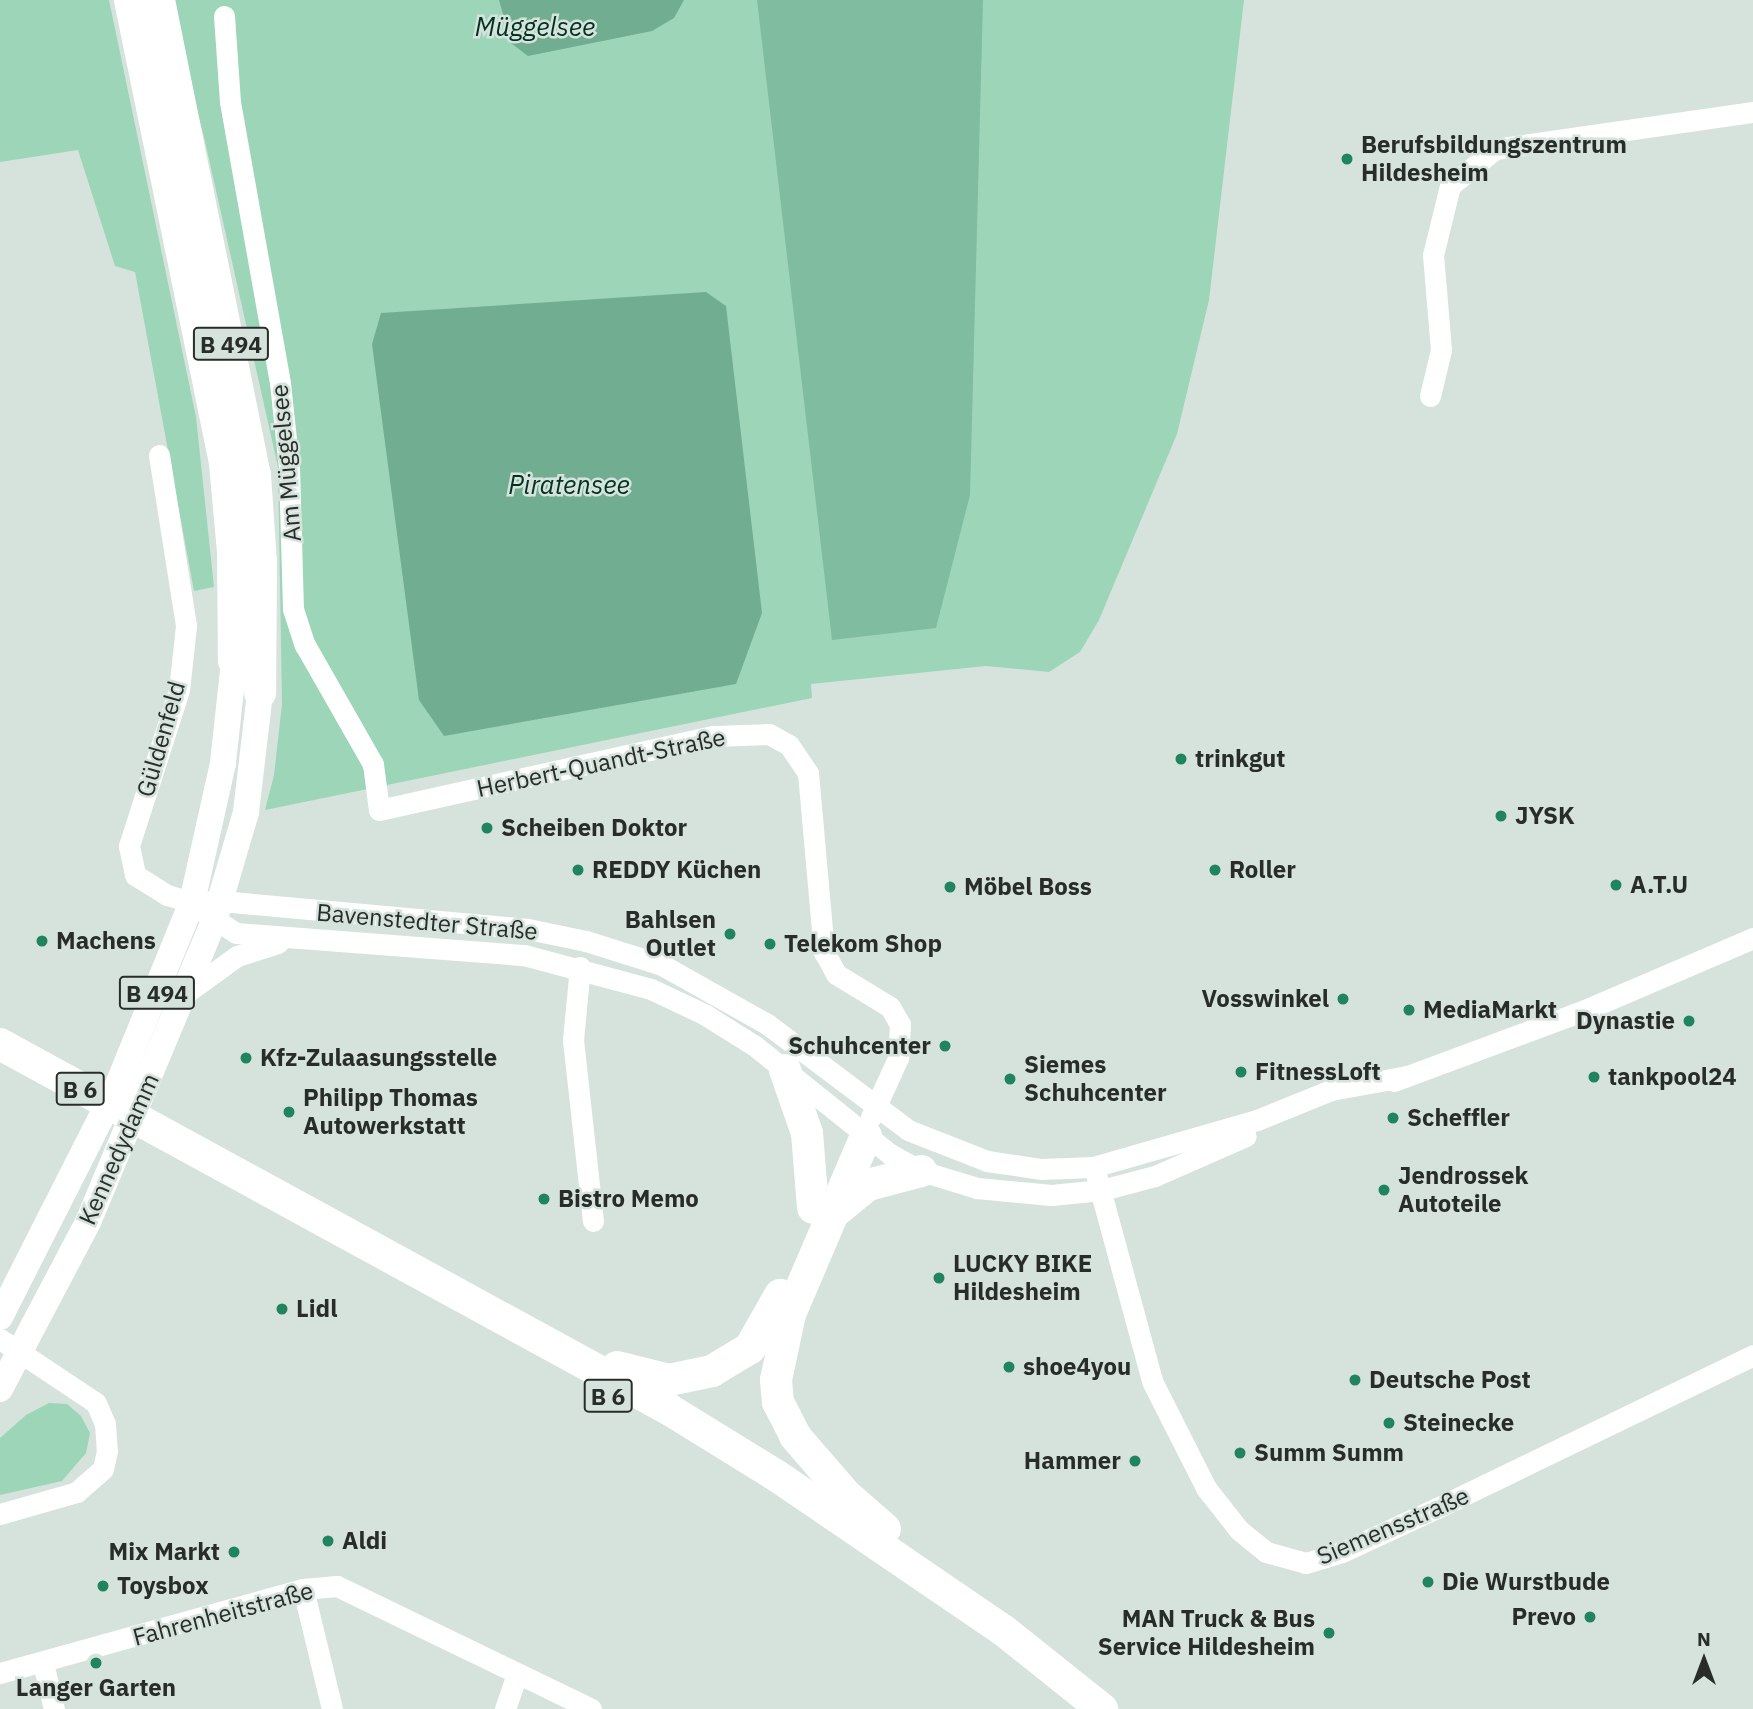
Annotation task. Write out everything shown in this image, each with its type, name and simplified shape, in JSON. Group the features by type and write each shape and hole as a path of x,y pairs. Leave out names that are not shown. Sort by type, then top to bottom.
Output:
{"highway":[{"name":"B 494","path":"130,0 225,464 233,552 234,662"},
{"name":"B 494","path":"159,0 255,475 261,564 260,693"},
{"name":"B 6","path":"0,1044 157,1141 661,1426 1046,1675 1082,1705"},
{"name":"B 6","path":"0,1064 157,1141 578,1357 777,1475 1003,1630 1046,1675"},
{"path":"785,1070 807,1133 823,1211 782,1339 776,1380 785,1419 845,1494 1003,1630"},
{"path":"578,1357 669,1380 689,1378 734,1360 750,1348 775,1309 864,1122"},
{"path":"823,1211 868,1185 920,1171"}],"main road":[{"name":"Kennedydamm","path":"0,1317 120,1082 192,902 223,763 234,662"},
{"name":"B 494","path":"218,911 248,801 260,693"},
{"name":"Kennedydamm","path":"0,1389 10,1345 88,1222 146,1091 218,911"}],"street":[{"name":"Am Müggelsee","path":"224,16 230,102 280,383 289,467 293,609 305,645 373,764 379,810"},
{"path":"1430,396 1441,351 1433,254 1450,186 1495,149 1753,112"},
{"name":"Güldenfeld","path":"159,455 186,626 179,690 129,854 135,875 145,884 192,902"},
{"name":"Herbert-Quandt-Straße","path":"379,810 714,736 769,734 789,745 808,773 824,952 836,974 890,1007 900,1024 898,1058 864,1122"},
{"name":"Bavenstedter Straße","path":"192,902 218,911 272,909 468,920 586,941 662,965 715,991 766,1024 864,1122 920,1171 1014,1193 1102,1189 1154,1176 1260,1130 1585,1010 1753,938"},
{"name":"Bavenstedter Straße","path":"218,911 236,933 289,941 464,947 580,967 651,989 704,1014 864,1122 916,1134 987,1161 1041,1169 1093,1167 1257,1120 1331,1090 1407,1076"},
{"path":"186,993 237,956 289,941"},
{"path":"580,967 573,1040 593,1221"},
{"name":"Siemensstraße","path":"1093,1167 1102,1189 1152,1381 1206,1488 1239,1530 1266,1552 1306,1563 1342,1552 1753,1355"},
{"path":"0,1514 77,1492 103,1469 107,1451 105,1424 96,1403 10,1345"},
{"name":"Fahrenheitstraße","path":"0,1674 303,1589 337,1586 354,1591 591,1709"},
{"path":"303,1589 332,1709"},
{"path":"43,1663 54,1709"},
{"path":"505,1709 517,1674"}],"shaded area":[{"path":"0,0 109,0 196,417 214,587 194,591 135,272 115,266 78,150 0,162"},
{"path":"168,0 1244,0 1209,300 1177,434 1099,620 1080,652 1049,672 986,666 811,684 812,698 265,810 274,775 282,704 278,467 204,137"},
{"path":"757,0 983,0 970,495 936,628 832,640"},
{"path":"49,1403 67,1404 81,1416 90,1433 86,1453 62,1481 0,1495 0,1438 26,1415"}],"water":[{"name":"Müggelsee","path":"499,0 684,0 674,18 652,31 528,56 511,43"},
{"name":"Piratensee","path":"706,292 726,306 762,613 736,684 444,736 419,700 372,344 381,313"}],"place":[{"name":"Berufsbildungszentrum Hildesheim","path":"1347,159"},
{"name":"trinkgut","path":"1181,759"},
{"name":"JYSK","path":"1501,816"},
{"name":"Scheiben Doktor","path":"487,828"},
{"name":"REDDY Küchen","path":"578,870"},
{"name":"Roller","path":"1215,870"},
{"name":"A.T.U","path":"1616,885"},
{"name":"Möbel Boss","path":"950,887"},
{"name":"Bahlsen Outlet","path":"730,934"},
{"name":"Machens","path":"42,941"},
{"name":"Telekom Shop","path":"770,944"},
{"name":"Vosswinkel","path":"1343,999"},
{"name":"MediaMarkt","path":"1409,1010"},
{"name":"Dynastie","path":"1689,1021"},
{"name":"Schuhcenter","path":"945,1046"},
{"name":"Kfz-Zulaasungsstelle","path":"246,1058"},
{"name":"FitnessLoft","path":"1241,1072"},
{"name":"tankpool24","path":"1594,1077"},
{"name":"Siemes Schuhcenter","path":"1010,1079"},
{"name":"Philipp Thomas Autowerkstatt","path":"289,1112"},
{"name":"Scheffler","path":"1393,1118"},
{"name":"Jendrossek Autoteile","path":"1384,1190"},
{"name":"Bistro Memo","path":"544,1199"},
{"name":"LUCKY BIKE Hildesheim","path":"939,1278"},
{"name":"Lidl","path":"282,1309"},
{"name":"shoe4you","path":"1009,1367"},
{"name":"Deutsche Post","path":"1355,1380"},
{"name":"Steinecke","path":"1389,1423"},
{"name":"Summ Summ","path":"1240,1453"},
{"name":"Hammer","path":"1135,1461"},
{"name":"Aldi","path":"328,1541"},
{"name":"Mix Markt","path":"234,1552"},
{"name":"Die Wurstbude","path":"1428,1582"},
{"name":"Toysbox","path":"103,1586"},
{"name":"Prevo","path":"1590,1617"},
{"name":"MAN Truck & Bus Service Hildesheim","path":"1329,1633"},
{"name":"Langer Garten","path":"96,1663"}]}
